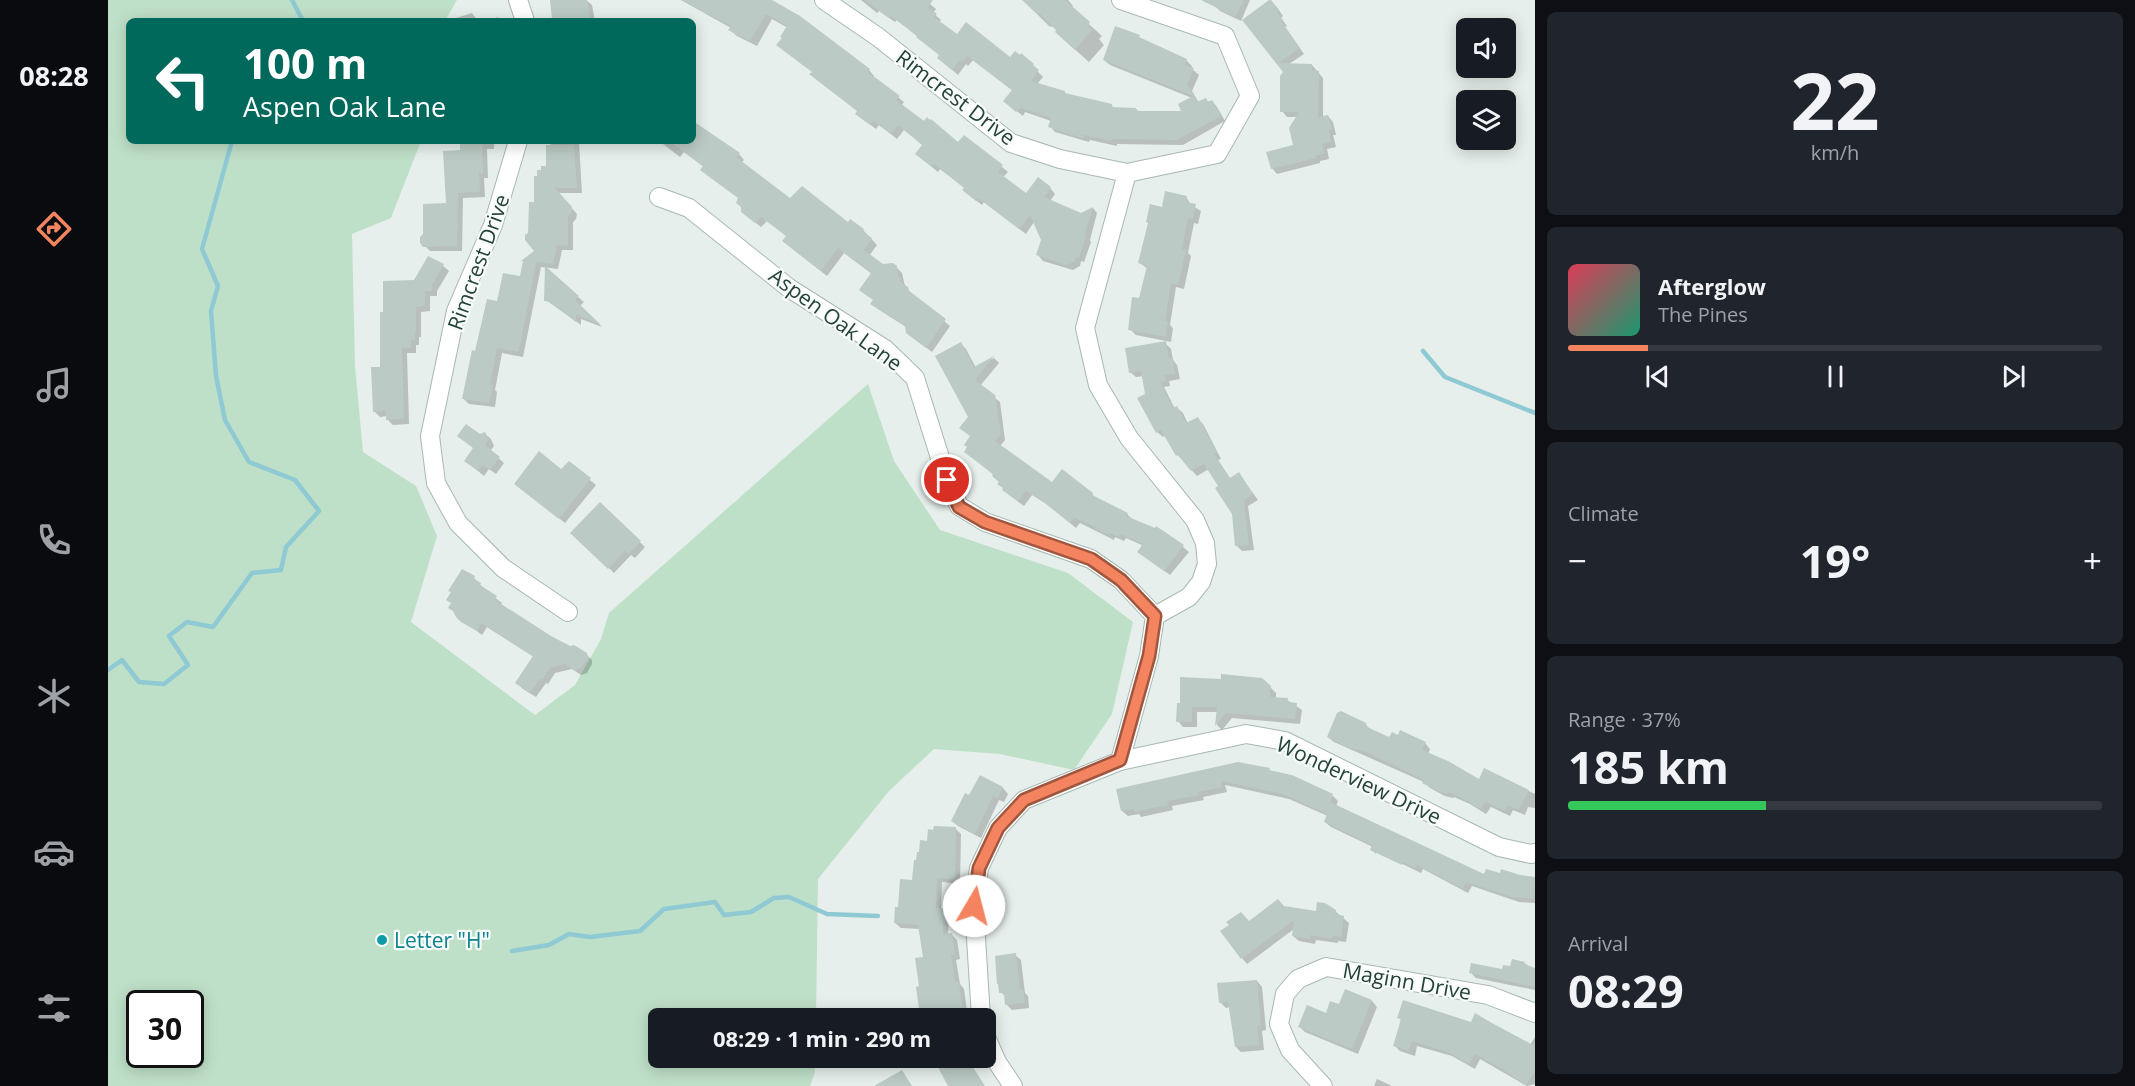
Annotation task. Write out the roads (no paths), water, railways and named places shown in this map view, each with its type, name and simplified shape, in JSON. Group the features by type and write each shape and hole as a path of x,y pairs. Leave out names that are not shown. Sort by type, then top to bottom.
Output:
{"street":[{"path":"518,0 524,18"},
{"name":"Rimcrest Drive","path":"824,0 878,37 1011,143 1060,159 1127,172 1217,153 1250,96 1225,36 1121,0"},
{"name":"Rimcrest Drive","path":"517,144 493,225 456,311 430,436 436,483 458,523 503,568 568,612"},
{"path":"1120,760 1149,656 1155,616 1189,597 1201,582 1207,564 1205,543 1195,519 1129,438 1098,385 1085,328 1127,172"},
{"name":"Aspen Oak Lane","path":"659,197 689,208 789,288 885,349 915,378 947,480 959,507 985,522 1091,559 1121,580 1155,616"},
{"name":"Wonderview Drive","path":"980,1008 974,906 979,868 998,828 1024,800 1120,760 1246,734 1285,741 1499,847 1535,853"},
{"name":"Maginn Drive","path":"1323,1086 1290,1050 1279,1024 1285,994 1298,978 1326,968 1488,996 1535,1014"},
{"path":"996,1060 1013,1086"}],"waterway":[{"path":"292,0 301,18"},
{"path":"108,670 122,660 139,682 164,684 188,665 169,636 187,622 213,627 252,573 281,570 286,547 319,511 295,480 249,462 225,420 216,376 211,311 218,286 202,249 231,144"},
{"path":"1423,351 1445,377 1535,413"},
{"path":"512,951 549,945 569,934 590,937 640,931 664,909 715,902 724,915 751,912 774,898 789,897 827,914 878,916"}],"place":[{"name":"Letter \"H\"","path":"382,940"}]}
